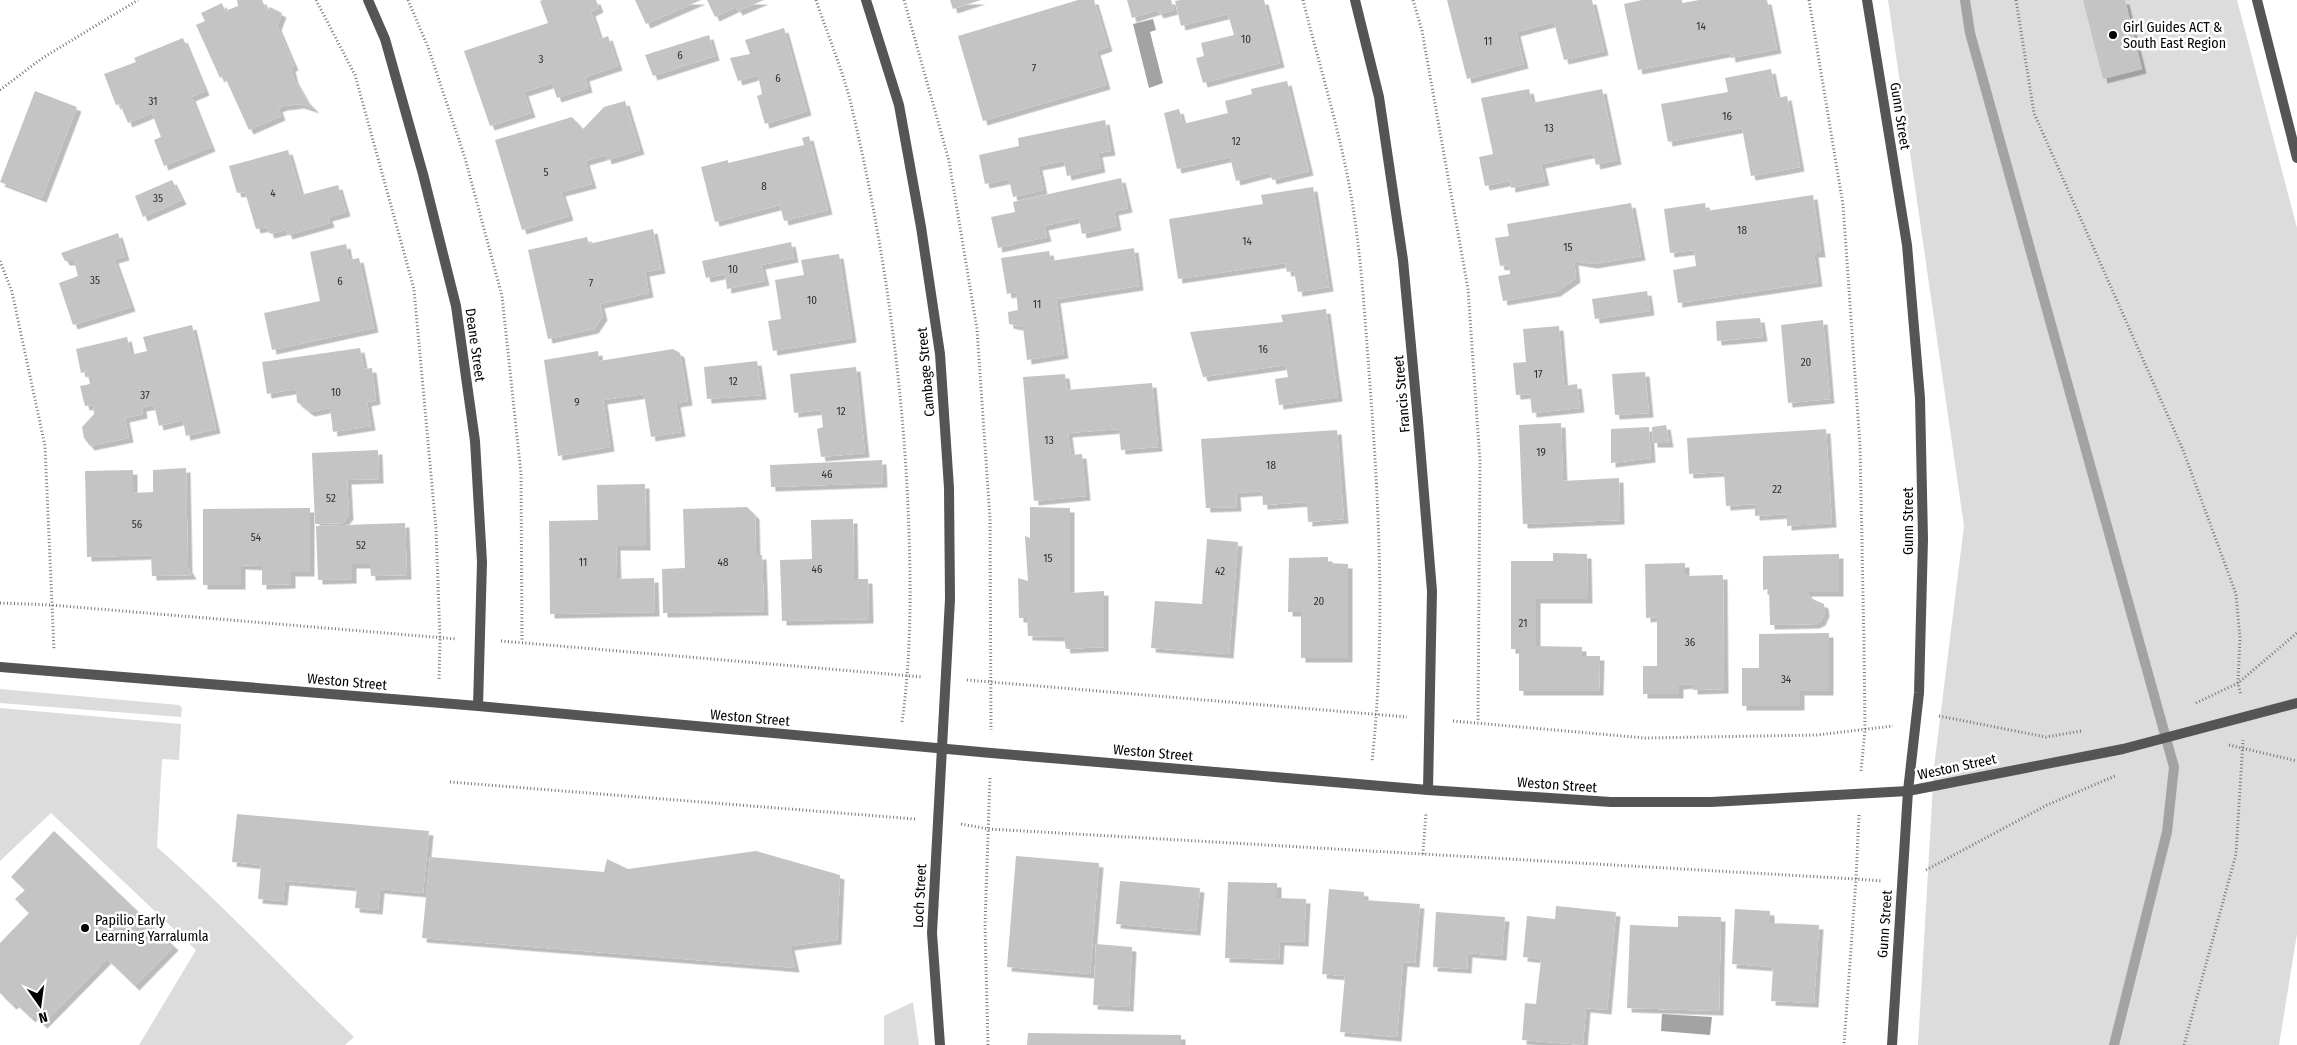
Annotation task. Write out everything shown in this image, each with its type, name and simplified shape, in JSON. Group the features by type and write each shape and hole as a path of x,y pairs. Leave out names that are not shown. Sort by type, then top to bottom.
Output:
{"street":[{"name":"Deane Street","path":"368,0 385,39 423,174 456,306 475,441 482,562 478,706"},
{"name":"Cambage Street","path":"866,0 899,105 921,227 940,354 949,488 950,599 942,749"},
{"name":"Francis Street","path":"1355,0 1379,97 1403,260 1432,591 1428,790"},
{"name":"Gunn Street","path":"1867,0 1907,245 1920,398 1923,539 1919,693 1908,792 1892,1045"},
{"path":"2257,0 2297,158"},
{"name":"Weston Street","path":"0,667 478,706 991,754 1428,790 1611,802 1711,802 1908,792 2123,749 2297,703"},
{"name":"Loch Street","path":"940,1045 932,932 942,749"}],"path":[{"path":"0,90 41,59 138,0"},
{"path":"316,0 355,75 414,288 434,497 440,639 439,703"},
{"path":"408,0 428,47 464,158 502,296 521,474 522,641"},
{"path":"816,0 849,99 878,234 900,384 909,534 911,606 908,676 899,745"},
{"path":"904,0 949,161 977,329 990,519 992,682 985,925 988,1045"},
{"path":"1302,0 1346,170 1362,283 1378,487 1380,599 1377,714 1370,785"},
{"path":"1413,0 1422,31 1468,289 1480,461 1478,722"},
{"path":"1809,0 1843,205 1860,446 1864,730 1844,1045"},
{"path":"2016,0 2034,113 2183,450 2236,594 2240,638 2238,683 2245,716 2236,854 2184,1045"},
{"path":"0,262 12,292 45,446 55,671"},
{"path":"0,603 51,605 440,639 522,641 908,676 1478,722 1645,738 1817,735 1892,726 1917,711 2046,737 2084,731"},
{"path":"2198,703 2238,683 2297,633"},
{"path":"2243,749 2297,761"},
{"path":"450,782 939,821 989,829 1902,883 2047,805 2124,772"},
{"path":"1423,854 1428,790"}],"shaded area":[{"path":"1888,0 2237,0 2297,228 2297,934 2279,1045 1918,1045 1934,767 1964,526"},
{"path":"1153,19 1156,30 1150,32 1163,83 1149,88 1133,24"},
{"path":"0,689 179,705 182,708 181,717 0,703"},
{"path":"0,708 181,724 179,760 162,759 157,847 232,917 354,1037 345,1045 139,1045 196,950 51,813 0,861"},
{"path":"913,1002 919,1045 884,1045 884,1016"},
{"path":"1662,1014 1712,1017 1710,1035 1661,1031"}],"building":[{"path":"237,0 262,0 267,12 270,7 282,13 277,26 294,66 291,67 294,79 306,100 315,109 300,104 283,106 278,108 281,116 249,130 224,75 220,78 196,25 205,21 201,13 222,3 225,11 238,6"},
{"path":"596,0 599,8 591,12 600,39 608,36 618,66 585,77 588,88 557,98 552,83 524,92 531,113 490,126 464,51 548,23 540,1"},
{"path":"635,0 701,0 646,24"},
{"path":"707,0 764,0 738,11 736,7 715,17"},
{"path":"950,0 981,0 953,9"},
{"path":"1078,0 1094,0 1108,47 1096,51 1106,85 983,121 958,36"},
{"path":"1127,0 1171,0 1174,10 1159,14 1157,10 1132,18"},
{"path":"1264,0 1280,63 1203,83 1196,58 1204,56 1201,43 1234,35 1228,14 1181,26 1175,1"},
{"path":"1447,0 1592,0 1604,51 1564,60 1554,22 1516,32 1524,64 1467,79"},
{"path":"1642,0 1682,0 1682,3 1699,0 1767,0 1777,49 1731,58 1730,52 1638,70 1624,4"},
{"name":"Girl Guides ACT & South East Region","path":"2083,0 2125,0 2142,69 2103,79"},
{"path":"784,28 807,111 765,124 757,96 762,94 758,75 738,81 730,58 750,54 745,40"},
{"path":"709,35 715,56 653,76 645,55"},
{"path":"183,38 205,91 191,97 211,147 164,166 154,140 161,137 152,113 128,123 120,104 116,105 104,74 136,62 134,58"},
{"path":"1771,69 1777,98 1787,96 1800,167 1751,176 1742,128 1668,142 1661,104 1728,92 1725,78"},
{"path":"1287,81 1309,171 1272,180 1270,172 1236,181 1230,157 1177,169 1164,113 1179,109 1183,124 1228,113 1225,101 1252,94 1251,89"},
{"path":"1529,89 1532,103 1602,89 1617,160 1596,165 1593,153 1541,164 1545,181 1511,188 1510,181 1485,186 1479,157 1493,154 1481,98"},
{"path":"35,91 77,107 42,198 0,182"},
{"path":"625,101 640,150 607,160 606,155 585,161 592,184 561,192 569,216 522,230 495,140 572,117 583,129 604,107"},
{"path":"1105,120 1111,151 1098,153 1101,168 1067,176 1064,161 1038,166 1043,190 1013,197 1009,179 985,184 979,155 1019,146 1018,138"},
{"path":"809,136 828,210 784,221 780,205 715,222 701,167 728,160 728,163 804,145 802,138"},
{"path":"288,150 301,195 338,185 346,212 328,217 330,223 288,235 286,230 270,234 267,227 256,229 245,192 237,193 229,166"},
{"path":"1121,178 1128,208 1114,211 1117,226 1082,234 1079,218 1044,226 1047,237 998,248 991,217 1015,212 1013,202"},
{"path":"172,180 182,200 143,217 135,196"},
{"path":"1313,187 1329,287 1298,292 1294,271 1287,272 1285,263 1178,279 1169,219 1263,204 1261,195"},
{"path":"1813,195 1821,253 1814,253 1818,282 1678,303 1673,270 1696,266 1694,250 1670,253 1664,209 1705,203 1706,211"},
{"path":"1631,203 1641,256 1593,264 1574,261 1576,278 1556,292 1503,301 1498,276 1510,274 1509,265 1500,266 1495,238 1509,236 1507,224"},
{"path":"653,229 661,269 645,272 649,293 600,304 603,316 594,329 548,339 528,250 587,237 589,244"},
{"path":"118,233 125,256 114,259 131,307 73,325 59,283 78,276 74,261 65,261 61,253"},
{"path":"791,242 794,258 761,265 765,281 727,289 725,274 706,278 702,261"},
{"path":"346,244 349,260 359,258 374,328 272,350 264,313 320,301 310,252"},
{"path":"1134,248 1139,286 1056,299 1064,354 1027,360 1023,327 1009,324 1008,312 1018,310 1016,292 1007,294 1001,258 1049,251 1051,261"},
{"path":"839,254 852,338 773,351 768,321 781,319 775,280 804,275 801,260"},
{"path":"1647,291 1650,311 1595,319 1592,299"},
{"path":"1326,309 1338,397 1279,405 1275,379 1288,377 1286,365 1203,377 1190,332 1283,322 1281,315"},
{"path":"1760,318 1763,337 1717,341 1716,321"},
{"path":"1823,320 1830,399 1788,403 1781,325"},
{"path":"192,325 216,429 186,436 183,420 159,426 154,405 142,407 143,414 125,418 129,438 90,446 84,438 82,427 94,414 93,405 85,406 80,386 90,384 87,371 81,373 76,349 127,337 131,355 147,351 143,337"},
{"path":"1559,326 1564,386 1577,384 1580,408 1532,413 1530,394 1516,395 1513,363 1526,362 1523,329"},
{"path":"360,348 364,369 372,368 376,400 367,402 371,426 333,432 330,408 310,412 297,402 296,389 267,394 262,362"},
{"path":"673,349 680,353 688,401 676,403 681,432 651,437 644,394 603,400 610,447 558,456 544,360 598,351 599,361"},
{"path":"757,361 762,395 707,399 704,367"},
{"path":"856,367 865,453 821,457 817,429 823,427 821,410 794,413 790,374"},
{"path":"1645,372 1649,413 1615,415 1612,374"},
{"path":"1065,374 1067,390 1152,383 1158,447 1121,450 1119,429 1068,433 1071,455 1082,454 1086,496 1034,501 1023,377"},
{"path":"1561,423 1563,481 1619,478 1620,520 1523,524 1519,425"},
{"path":"1666,425 1669,443 1653,443 1652,427"},
{"path":"1649,427 1651,458 1611,463 1611,429"},
{"path":"1826,429 1832,523 1787,526 1787,514 1755,516 1755,504 1726,506 1724,472 1689,474 1687,438"},
{"path":"1337,430 1344,519 1308,522 1307,502 1263,505 1262,491 1236,493 1237,507 1206,508 1201,439"},
{"path":"378,450 379,479 347,480 349,515 343,523 315,524 312,453"},
{"path":"882,460 883,483 771,487 770,465"},
{"path":"186,468 188,568 192,575 152,576 151,555 87,557 85,471 133,470 133,493 153,492 153,470"},
{"path":"645,484 646,546 616,546 617,579 654,578 655,612 550,614 549,521 598,520 597,485"},
{"path":"747,507 755,515 756,555 762,555 764,611 663,613 662,569 685,568 683,509"},
{"path":"1030,507 1070,508 1070,593 1104,591 1104,647 1066,649 1064,637 1028,636 1027,618 1019,618 1018,578 1028,581 1025,536 1030,538"},
{"path":"310,508 310,572 291,572 291,584 262,585 262,566 241,565 241,585 203,585 203,509"},
{"path":"853,519 854,579 868,579 869,619 782,621 780,560 812,559 811,520"},
{"path":"405,523 407,575 371,576 370,564 352,564 352,579 318,580 316,526"},
{"path":"1207,539 1238,542 1229,654 1151,648 1155,601 1202,604"},
{"path":"1553,553 1587,554 1588,599 1536,599 1536,646 1582,647 1582,656 1600,656 1599,691 1519,691 1519,649 1511,649 1511,561 1553,561"},
{"path":"1839,554 1839,592 1807,592 1810,598 1824,604 1825,612 1821,621 1815,624 1770,625 1769,589 1763,590 1763,556"},
{"path":"1328,557 1328,563 1348,564 1348,658 1301,658 1301,612 1288,612 1289,558"},
{"path":"1685,563 1685,576 1723,575 1724,689 1693,690 1693,684 1679,685 1679,694 1643,694 1643,666 1657,666 1657,617 1646,618 1645,564"},
{"path":"1829,633 1829,691 1800,691 1800,706 1742,706 1742,668 1759,668 1759,634"},
{"path":"237,814 429,831 423,893 380,889 378,910 355,908 357,887 285,881 283,901 258,899 261,865 232,862"},
{"name":"Papilio Early Learning Yarralumla","path":"54,831 174,946 135,986 107,959 43,1024 33,1015 31,1018 15,1003 12,1005 0,993 0,943 29,913 15,899 25,890 11,877"},
{"path":"756,851 840,875 837,940 790,946 795,968 422,938 430,857 604,872 607,859 628,869"},
{"path":"1016,856 1099,863 1090,974 1007,967"},
{"path":"1120,881 1200,888 1196,931 1116,924"},
{"path":"1228,882 1277,883 1277,898 1306,899 1304,942 1280,941 1279,960 1225,958"},
{"path":"1329,889 1364,892 1364,900 1420,904 1415,963 1403,962 1397,1037 1340,1032 1345,976 1322,974"},
{"path":"1556,906 1616,912 1607,1010 1586,1008 1583,1045 1522,1040 1525,1003 1536,1004 1541,959 1523,957 1527,916 1555,919"},
{"path":"1735,909 1770,911 1770,923 1819,925 1814,1003 1771,1001 1773,967 1732,964"},
{"path":"1436,912 1505,917 1502,956 1468,953 1467,969 1433,967"},
{"path":"1678,916 1721,917 1719,1011 1627,1008 1630,925 1678,927"},
{"path":"1096,944 1132,947 1129,1007 1093,1005"},
{"path":"1028,1033 1181,1035 1181,1045 1027,1045"}],"waterway":[{"path":"1965,0 1970,33 2174,767 2167,832 2114,1045"}],"place":[{"name":"Girl Guides ACT & South East Region","path":"2113,35"},
{"name":"Papilio Early Learning Yarralumla","path":"85,928"}]}
